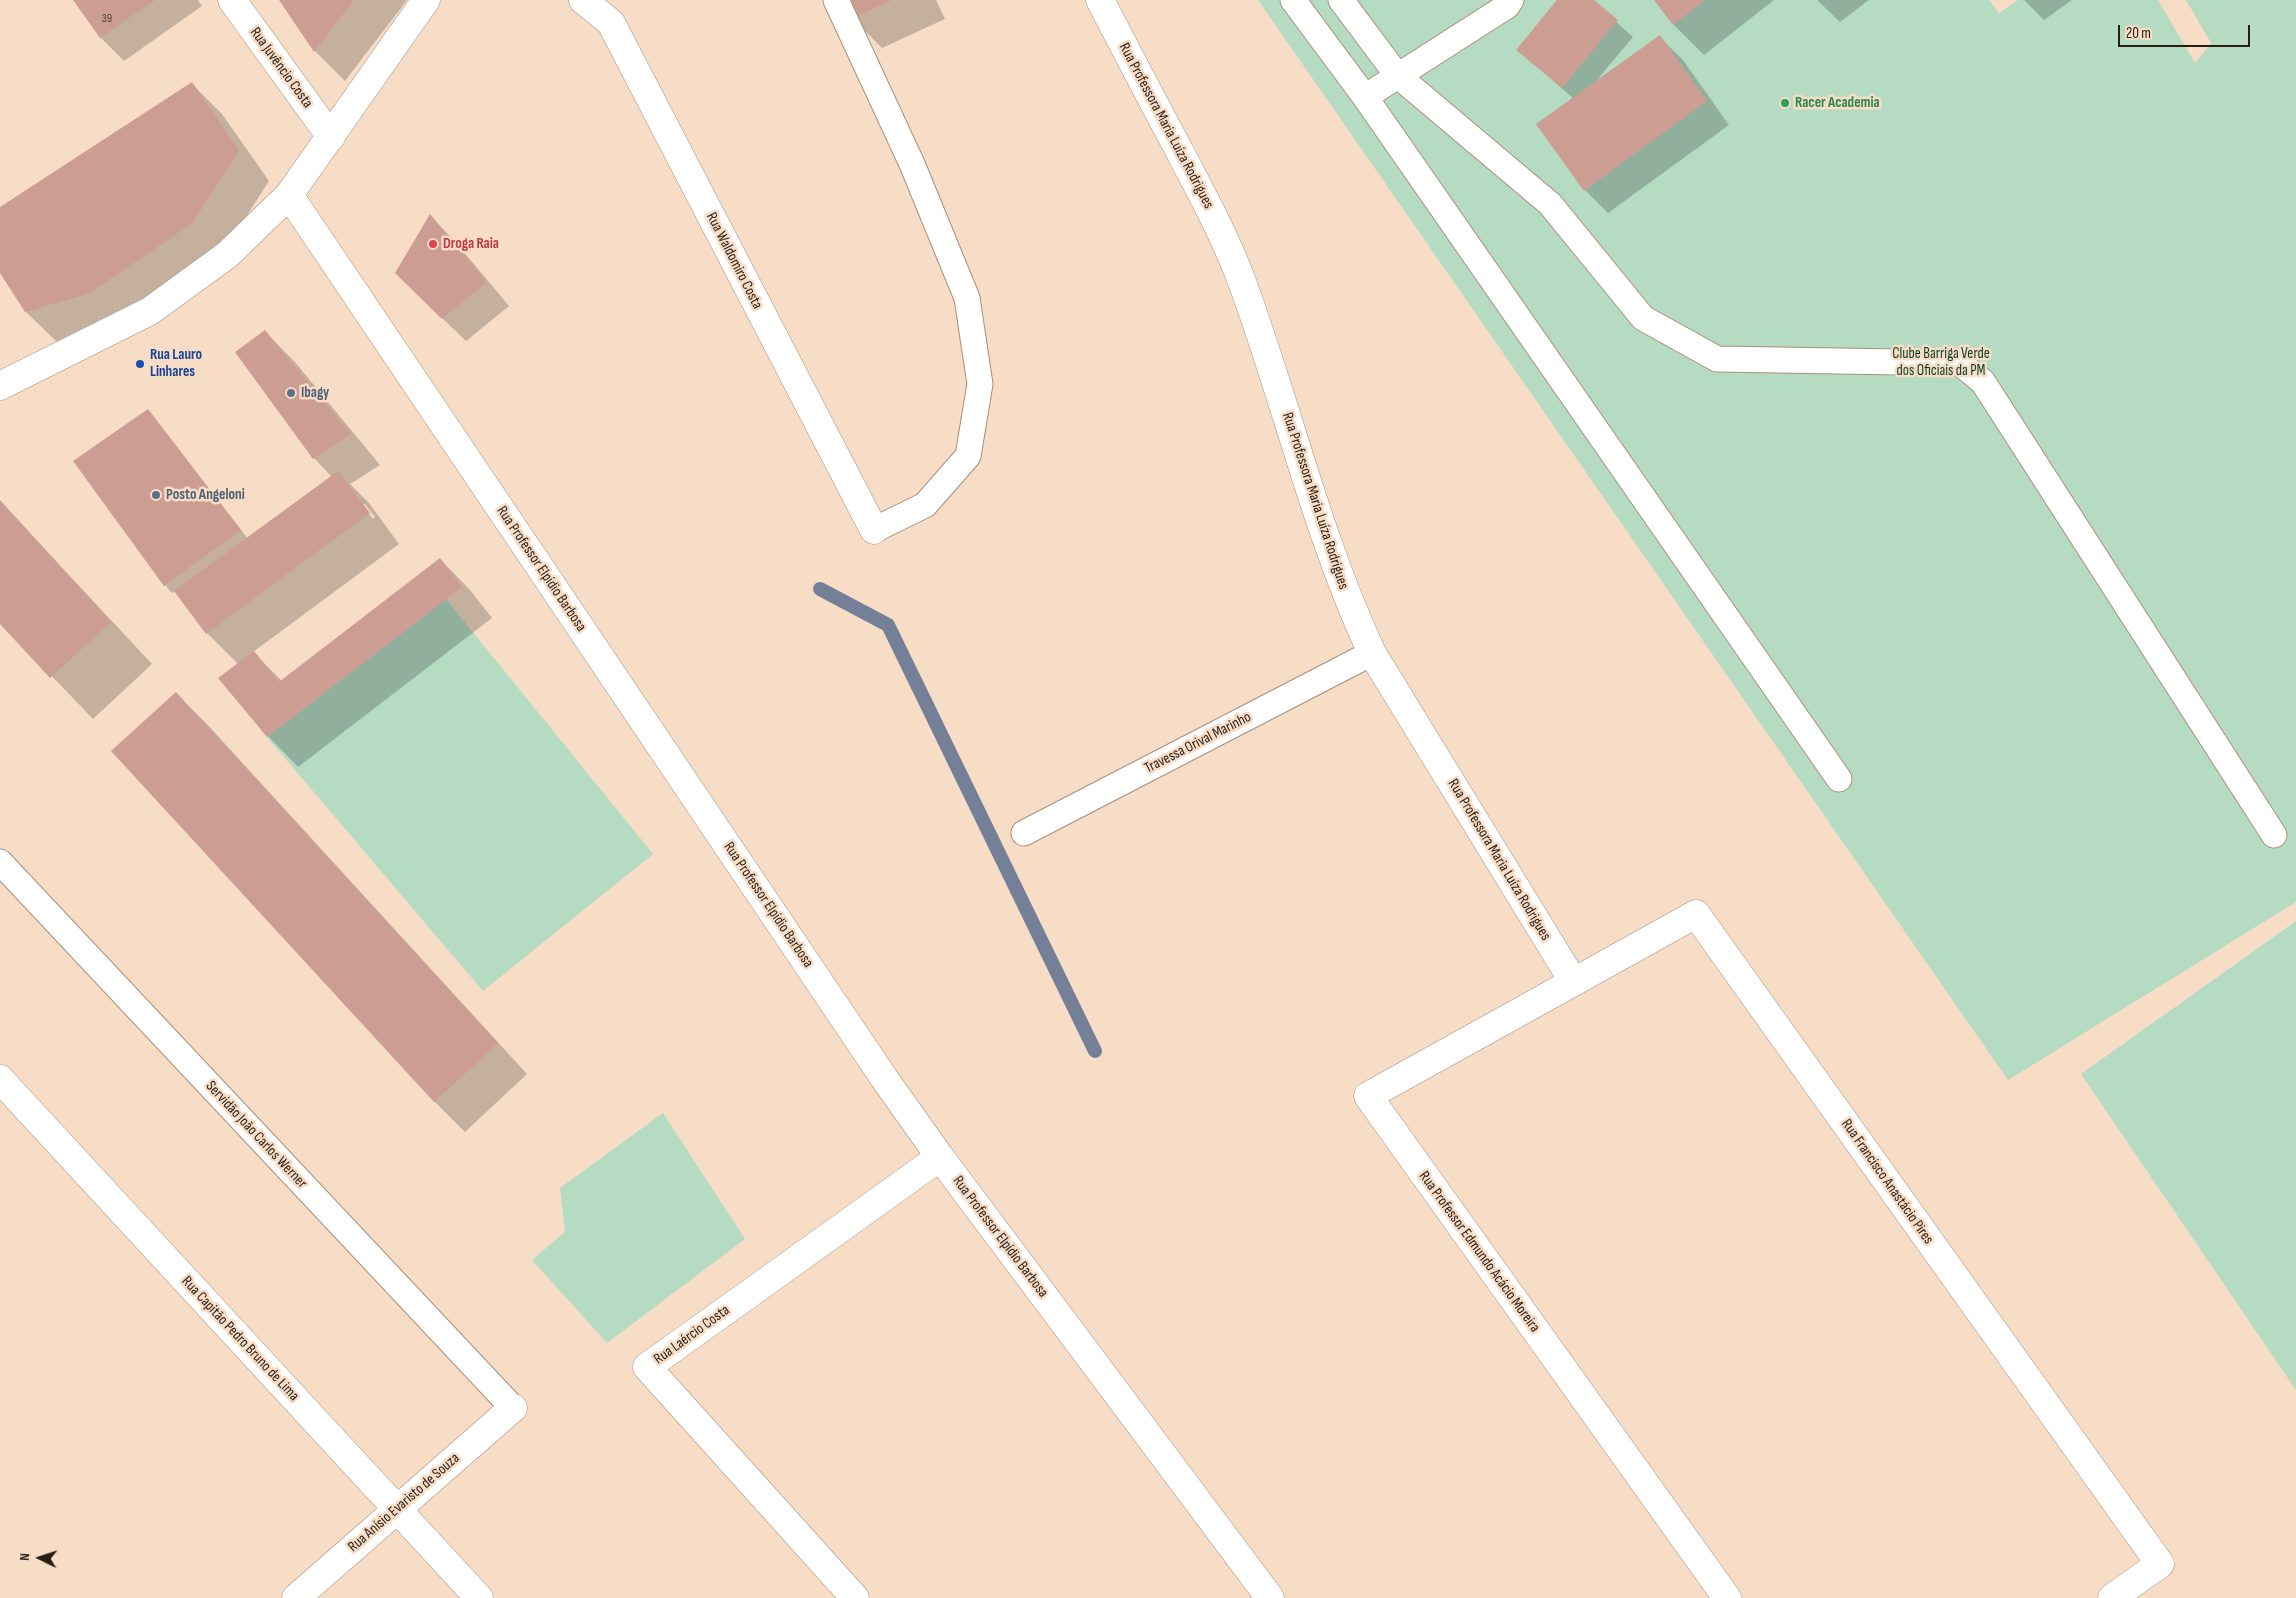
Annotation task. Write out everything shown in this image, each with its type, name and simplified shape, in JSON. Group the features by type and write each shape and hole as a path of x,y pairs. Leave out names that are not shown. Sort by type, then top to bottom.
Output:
{"street":[{"name":"Rua Juvêncio Costa","path":"232,0 331,137"},
{"path":"0,385 150,311 227,255 290,196 426,0"},
{"name":"Rua Waldomiro Costa","path":"583,0 611,23 874,530"},
{"name":"Rua Professora Maria Luíza Rodrigues","path":"1100,0 1218,225 1261,336 1337,571 1372,653 1573,982"},
{"name":"Rua Professor Elpídio Barbosa","path":"290,196 878,1070 940,1157 1270,1598"},
{"name":"Rua Francisco Anastácio Pires","path":"1573,982 1696,914 2160,1564 2112,1598"},
{"name":"Rua Professor Edmundo Acácio Moreira","path":"1573,982 1368,1096 1727,1598"},
{"name":"Rua Capitão Pedro Bruno de Lima","path":"0,1079 479,1598"},
{"name":"Rua Laércio Costa","path":"855,1598 647,1367 940,1157"},
{"name":"Rua Anísio Evaristo de Souza","path":"296,1598 513,1408"}],"lane":[{"path":"836,0 912,164 967,298 980,384 968,456 925,505 874,530"},
{"path":"1293,0 1365,97 1839,779"},
{"path":"1341,0 1397,76 1550,204 1644,318 1717,359 1960,363 1983,382 2274,835"},
{"path":"1365,97 1507,6 1512,0"},
{"name":"Travessa Orival Marinho","path":"1024,833 1372,653"},
{"name":"Servidão João Carlos Werner","path":"0,862 513,1408"}],"green space":[{"name":"Clube Barriga Verde dos Oficiais da PM","path":"1258,0 1989,0 1999,13 2018,0 2158,0 2195,63 2211,43 2186,0 2296,0 2296,902 2008,1080"},
{"path":"446,599 653,854 483,991 267,737"},
{"path":"2296,921 2296,1390 2081,1074"},
{"path":"663,1113 745,1239 607,1343 532,1260 565,1232 560,1188"}],"building":[{"path":"73,0 155,0 100,38"},
{"path":"279,0 354,0 314,52"},
{"path":"842,0 892,0 851,19"},
{"path":"1557,0 1594,0 1618,20 1562,88 1516,50"},
{"path":"1654,0 1705,0 1673,25"},
{"path":"1660,35 1707,101 1584,191 1536,124"},
{"path":"192,82 239,150 192,224 88,294 25,312 0,273 0,207"},
{"name":"Droga Raia","path":"430,214 487,282 442,319 395,273"},
{"name":"Ibagy","path":"265,330 351,434 313,459 235,352"},
{"name":"Posto Angeloni","path":"148,409 241,530 164,586 73,461"},
{"path":"338,471 370,513 206,634 174,591"},
{"path":"0,500 111,622 50,678 0,624"},
{"path":"440,558 462,587 267,737 218,678 254,651 279,682"},
{"path":"176,692 498,1043 434,1102 111,751"}],"waterway":[{"path":"820,589 888,625 1095,1051"}],"place":[{"name":"Racer Academia","path":"1785,103"},
{"name":"Droga Raia","path":"433,244"},
{"name":"Rua Lauro Linhares","path":"140,364"},
{"name":"Ibagy","path":"291,393"},
{"name":"Posto Angeloni","path":"156,495"}]}
